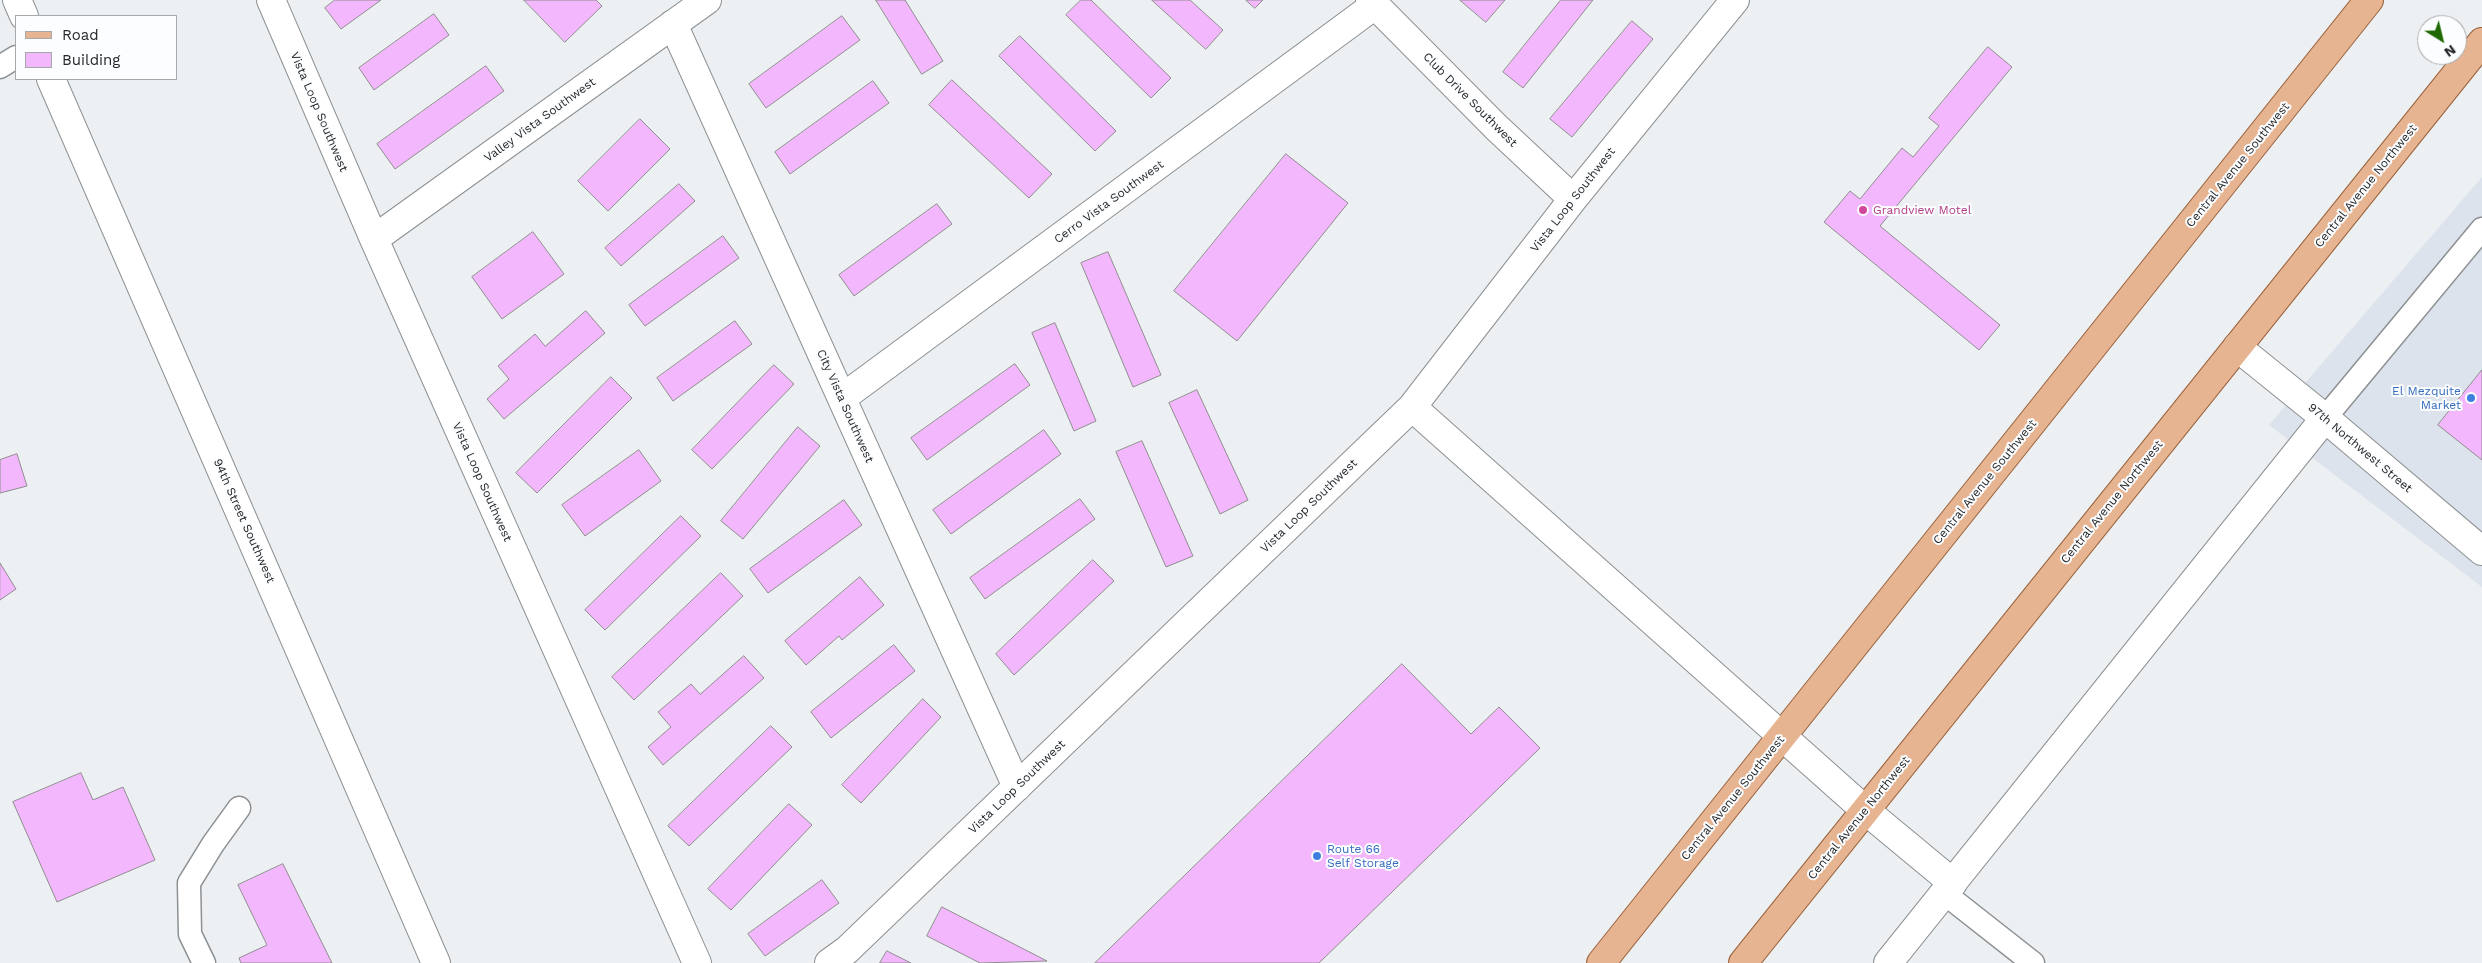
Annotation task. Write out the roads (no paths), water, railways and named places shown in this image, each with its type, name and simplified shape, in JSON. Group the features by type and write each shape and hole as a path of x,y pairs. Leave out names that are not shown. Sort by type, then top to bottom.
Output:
{"main road":[{"name":"Central Avenue Southwest","path":"1601,963 2369,0"},
{"name":"Central Avenue Northwest","path":"1743,963 2482,42"}],"street":[{"path":"17,0 24,15"},
{"name":"Vista Loop Southwest","path":"271,0 374,239 697,963"},
{"name":"Valley Vista Southwest","path":"374,239 706,0"},
{"name":"Vista Loop Southwest","path":"829,963 847,950 1412,407 1573,199 1735,0"},
{"name":"Club Drive Southwest","path":"1372,3 1498,128 1573,199"},
{"name":"Cerro Vista Southwest","path":"842,398 1372,3"},
{"name":"City Vista Southwest","path":"673,24 1017,787"},
{"name":"94th Street Southwest","path":"51,80 436,963"},
{"name":"97th Northwest Street","path":"2237,347 2326,418 2482,551"},
{"path":"1412,407 1865,810 1949,888"},
{"path":"1888,963 2326,418"}],"lane":[{"path":"0,67 15,58"},
{"path":"2326,418 2482,229"},
{"path":"204,963 190,934 189,883 213,844 239,808"},
{"path":"1949,888 2033,963"}],"place":[{"name":"Grandview Motel","path":"1863,210"},
{"name":"El Mezquite Market","path":"2471,398"},
{"name":"Route 66 Self Storage","path":"1317,856"}]}
